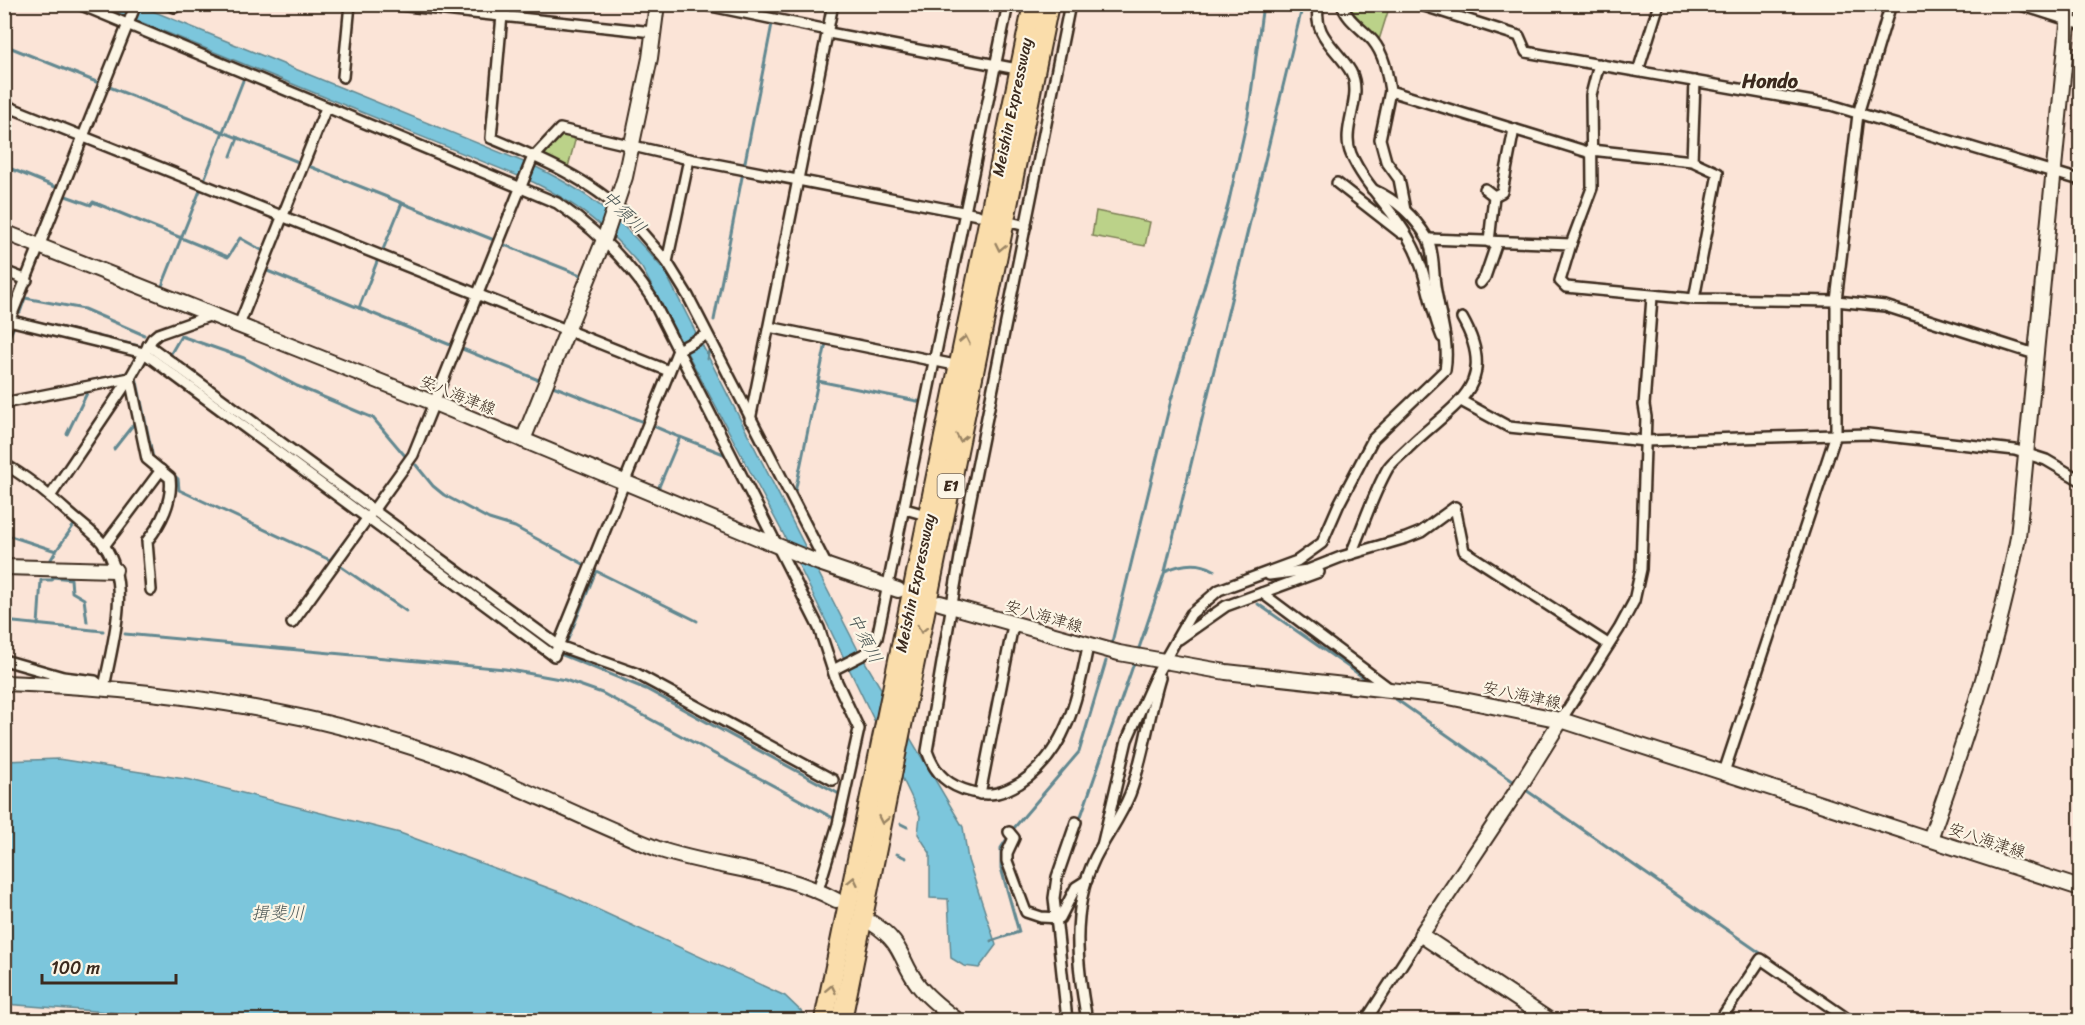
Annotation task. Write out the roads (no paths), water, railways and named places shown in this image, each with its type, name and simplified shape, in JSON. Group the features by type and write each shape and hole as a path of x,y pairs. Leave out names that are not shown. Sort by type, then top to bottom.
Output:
{"highway":[{"name":"Meishin Expressway","path":"842,1020 845,963 1033,4"},
{"name":"Meishin Expressway","path":"824,1020 845,963 1048,4"}],"street":[{"path":"79,4 129,22 326,108 521,185 557,203 604,238 635,272 679,349 779,546 837,668 859,729 838,824 818,890"},
{"path":"4,334 7,320 27,280 136,4"},
{"path":"168,4 175,7 175,4"},
{"path":"343,77 350,4"},
{"path":"388,4 653,32"},
{"path":"503,4 491,138 585,183 615,208 667,262 688,296 823,564"},
{"path":"523,440 615,208 633,144 657,4"},
{"path":"701,4 1012,68"},
{"path":"750,420 832,4"},
{"path":"837,668 868,652 877,638 894,588 905,509 1008,4"},
{"path":"1070,4 966,522 946,605 927,751 932,765 949,784 989,796 1005,792 1038,770 1050,757 1062,737 1083,673 1088,646"},
{"path":"1319,4 1317,14 1326,43 1351,73 1355,87 1349,152 1370,188 1410,241 1418,258 1436,322 1446,348"},
{"path":"1342,4 1346,14 1374,42 1385,63 1390,91 1380,139 1386,161 1399,179 1405,210"},
{"path":"1418,4 1519,36 1526,52 1831,105 2080,180"},
{"path":"1638,71 1659,4"},
{"path":"1724,772 1836,434 1836,301 1858,114 1891,4"},
{"path":"2018,4 2074,23"},
{"path":"1930,839 1993,648 2007,598 2018,537 2053,171 2074,23 2070,4"},
{"path":"1599,64 1591,95 1592,188 1570,244 1560,281 1566,287 1652,297 1836,301 1886,306 2035,354"},
{"path":"1045,77 1055,79"},
{"path":"1692,161 1695,81"},
{"path":"1390,91 1592,152 1692,161 1718,173 1694,299"},
{"path":"4,105 669,371"},
{"path":"239,325 326,108"},
{"path":"292,623 413,455 533,157 560,129 633,144 689,159 978,215"},
{"path":"1494,196 1502,192 1514,129"},
{"path":"667,262 689,159"},
{"path":"1337,183 1410,241"},
{"path":"1264,575 1297,561 1322,543 1339,504 1373,439 1445,370 1446,348 1433,252 1428,239 1395,199 1370,188"},
{"path":"1485,189 1494,196"},
{"path":"1480,283 1485,277 1493,242 1494,196"},
{"path":"1014,223 1026,226"},
{"name":"安八海津線","path":"4,232 434,403 823,564 894,588"},
{"path":"1428,239 1570,244"},
{"path":"4,272 27,280"},
{"path":"1366,1020 1520,786 1634,601 1641,569 1644,405 1652,297"},
{"path":"51,495 158,334 212,315"},
{"path":"1351,554 1389,467 1428,428 1463,402 1473,383 1478,358 1474,339 1462,318"},
{"path":"7,320 146,349 370,513 554,656 679,349 704,336"},
{"path":"769,327 950,364"},
{"path":"983,370 996,373"},
{"path":"4,403 130,378"},
{"path":"130,378 147,459 170,478 171,489 159,527 147,541 151,590"},
{"path":"1463,402 1509,427 1645,441 1868,434 2027,452 2046,460 2080,480"},
{"path":"4,464 51,495 104,546 115,570 119,585 117,610 104,688"},
{"path":"104,546 161,470"},
{"path":"1087,1020 1078,955 1078,917 1087,880 1102,846 1127,740 1164,661 1179,639 1191,614 1206,599 1236,582 1264,575 1308,570 1341,556 1421,532 1455,507 1464,551 1608,644"},
{"path":"905,509 919,513"},
{"path":"953,519 966,522"},
{"path":"1179,639 1226,606 1321,572 1341,556"},
{"path":"4,567 115,570"},
{"path":"1262,593 1389,688"},
{"name":"安八海津線","path":"946,605 1088,646 1164,661 1226,672 1389,688 1444,696 1561,720 2080,888"},
{"path":"980,794 1013,625"},
{"path":"559,646 635,673 833,780"},
{"path":"4,660 63,677 95,681 104,688"},
{"path":"1102,846 1115,827 1131,792 1164,661"},
{"path":"4,683 104,688 237,703 308,717 376,736 494,777 677,856 788,879 818,890 836,900"},
{"path":"1067,1020 1054,898 1057,877 1076,822"},
{"path":"1008,832 1014,838 1007,853 1007,861 1026,912 1055,918 1064,915 1076,887 1087,880"},
{"path":"872,923 886,932 899,947 917,983 926,994 957,1020"},
{"path":"1421,935 1549,1020"},
{"path":"1720,1020 1761,959 1849,1020"}],"water":[{"path":"99,5 138,5 536,167 592,199 649,253 664,270 858,650 963,827 968,860 996,945 979,968 964,966 951,958 948,899 930,898 930,853 918,834 920,816 910,794 786,539 642,268 630,254 579,208 533,182"},
{"name":"揖斐川","path":"58,759 191,780 400,833 562,893 785,996 810,1020 171,1020 145,1015 5,1004 5,761"}],"waterway":[{"path":"1112,642 1171,400 1228,205 1248,116 1263,4"},
{"path":"1138,651 1165,571 1303,4"},
{"path":"714,320 772,24"},
{"path":"4,45 99,83"},
{"path":"204,180 244,78"},
{"path":"107,86 301,163"},
{"path":"231,156 238,138"},
{"path":"306,165 402,203"},
{"path":"4,166 58,188"},
{"path":"162,286 201,188"},
{"path":"63,195 91,205 93,202 228,257 240,238 265,252"},
{"path":"382,252 402,203 494,240"},
{"path":"502,244 583,276"},
{"path":"359,308 378,259"},
{"path":"265,270 453,346"},
{"path":"20,312 25,298 84,309 144,335"},
{"path":"16,317 143,347"},
{"path":"4,349 15,324"},
{"path":"170,355 181,336 244,358 297,386 373,418 406,457 404,460"},
{"path":"794,497 826,343"},
{"path":"707,359 710,346"},
{"path":"460,348 541,381"},
{"path":"18,396 127,373 137,355"},
{"path":"146,360 136,377 153,458"},
{"path":"818,381 922,402"},
{"path":"553,386 646,423"},
{"path":"67,434 88,391"},
{"path":"114,449 136,421"},
{"path":"651,425 679,437"},
{"path":"658,489 680,437 729,456"},
{"path":"293,458 366,511"},
{"path":"416,465 433,486 444,495 489,519 515,527 587,566"},
{"path":"172,474 178,479 179,490 330,560 360,521"},
{"path":"372,516 554,649"},
{"path":"4,534 56,551 76,522"},
{"path":"50,561 56,551"},
{"path":"337,564 406,611"},
{"path":"1165,571 1190,564 1202,565 1214,570"},
{"path":"566,644 596,571 697,621"},
{"path":"38,625 41,580 52,580 53,577 71,579 72,592 84,599 87,622"},
{"path":"1258,604 1370,682"},
{"path":"4,621 103,631"},
{"path":"125,634 505,669 565,680 602,693 835,819"},
{"path":"558,653 646,689 841,795"},
{"path":"991,941 1019,932 1001,868 1001,848 1014,828 1079,752 1106,661"},
{"path":"1079,822 1134,663"},
{"path":"1390,695 1517,784"},
{"path":"1523,788 1766,957"},
{"path":"901,824 907,827"},
{"path":"897,854 906,858"}],"district":[{"name":"Hondo","path":"1770,81"}],"water label":[{"name":"中須川","path":"624,212"},
{"name":"中須川","path":"865,638"}]}
